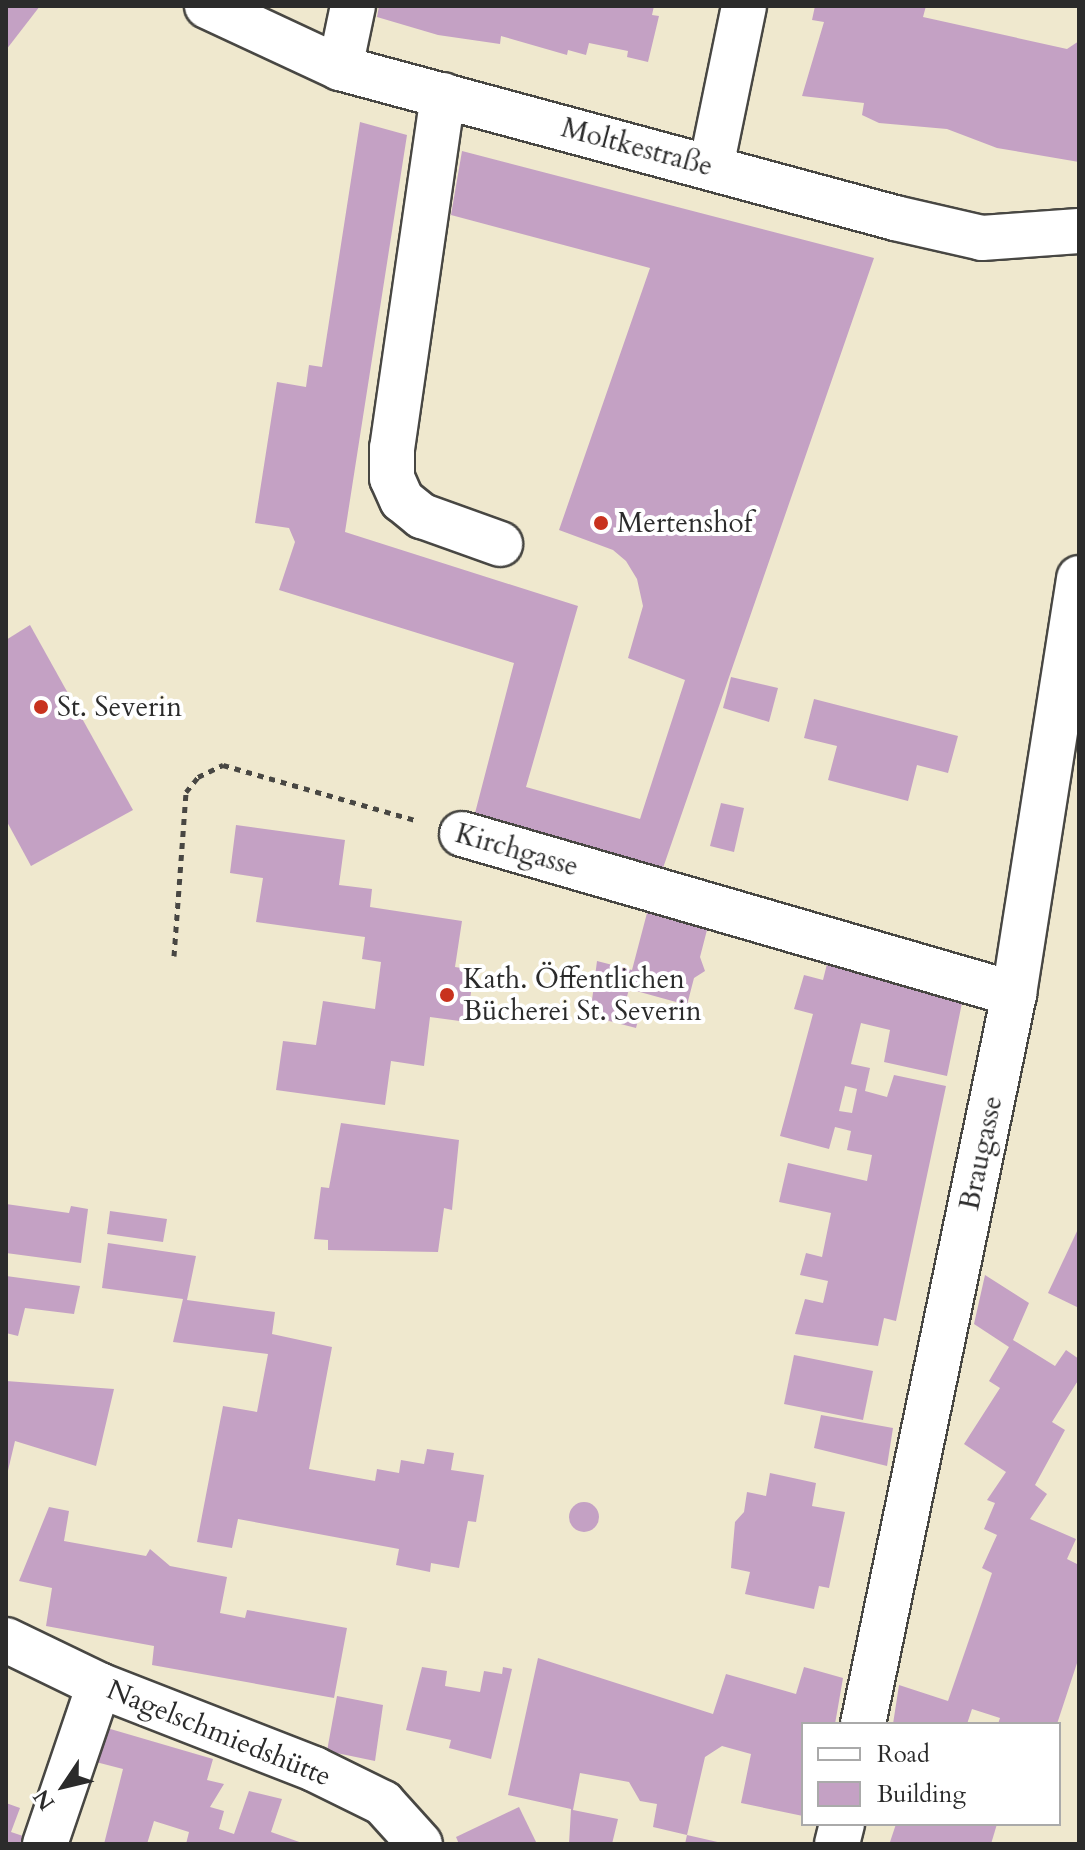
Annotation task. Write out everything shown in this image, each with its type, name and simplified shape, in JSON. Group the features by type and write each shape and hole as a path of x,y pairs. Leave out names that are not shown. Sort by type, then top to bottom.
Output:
{"street":[{"name":"Moltkestraße","path":"207,6 340,68 982,238 1079,231"},
{"path":"340,68 353,6"},
{"path":"711,167 744,6"},
{"path":"443,95 392,448 392,478 402,500 422,516 500,544"},
{"name":"Braugasse","path":"863,1722 1014,994 1074,634 1079,578"},
{"name":"Kirchgasse","path":"462,834 1014,994"},
{"name":"Nagelschmiedshütte","path":"6,1640 99,1685 314,1769 383,1803 420,1844"},
{"path":"45,1844 99,1685"}],"path":[{"name":"Kirchgasse","path":"174,956 186,792 198,777 223,765 462,834"}],"building":[{"path":"6,6 40,6 6,50"},
{"path":"379,6 654,6 652,15 659,16 648,62 627,57 628,51 589,43 586,55 568,50 567,55 501,36 500,44 438,35 377,17"},
{"path":"815,6 926,6 923,17 1067,49 1079,41 1079,162 997,148 947,129 879,123 862,115 864,103 802,96 824,22 812,20"},
{"path":"360,122 407,135 345,532 578,606 526,787 640,819 685,680 628,658 643,606 637,579 626,561 613,550 559,530 650,268 451,215 462,151 874,258 663,868 474,817 514,663 279,590 295,542 289,528 255,523 277,382 306,387 309,365 322,367"},
{"name":"St. Severin","path":"30,625 133,810 31,866 6,820 6,640"},
{"path":"731,677 778,688 769,722 723,708"},
{"path":"814,699 958,736 948,773 917,765 908,801 828,780 837,746 804,738"},
{"path":"721,803 744,808 734,852 710,846"},
{"path":"236,825 345,840 339,885 372,889 370,907 462,921 455,967 474,970 467,1022 430,1017 424,1066 391,1061 385,1105 276,1090 283,1041 316,1045 323,1001 375,1009 381,962 362,959 365,937 256,922 263,878 230,873"},
{"path":"647,913 707,930 700,957 705,971 694,978 687,1005 629,989 624,1008 640,1013 636,1028 590,1016 597,961 632,970"},
{"path":"828,960 963,998 947,1076 884,1062 890,1030 861,1023 851,1064 870,1068 865,1091 887,1097 894,1075 946,1086 896,1321 884,1318 878,1346 795,1334 805,1299 823,1303 828,1281 800,1275 806,1253 822,1257 831,1213 779,1202 788,1163 867,1181 872,1155 847,1150 851,1131 835,1127 829,1149 780,1136 813,1014 794,1009 804,975 823,980","holes":["845,1086 857,1089 852,1113 839,1111"]},
{"path":"341,1123 459,1140 452,1210 444,1208 438,1252 328,1250 328,1240 314,1239 321,1187 329,1188"},
{"path":"6,1204 69,1213 71,1206 88,1209 81,1263 6,1253"},
{"path":"110,1211 167,1219 163,1242 107,1234"},
{"path":"1079,1227 1079,1308 1048,1293"},
{"path":"108,1243 196,1256 187,1300 275,1312 272,1334 332,1347 309,1469 375,1481 377,1469 399,1473 401,1460 424,1464 427,1449 454,1453 451,1470 484,1475 476,1522 468,1521 459,1568 431,1563 430,1572 396,1565 399,1549 238,1519 232,1548 197,1542 223,1406 257,1412 268,1354 173,1342 183,1299 102,1288"},
{"path":"985,1275 1029,1303 1013,1340 1055,1366 1066,1350 1079,1359 1079,1379 1052,1422 1065,1430 1035,1485 1047,1494 1030,1519 1076,1539 1067,1559 1079,1565 1079,1657 1058,1722 999,1722 1000,1718 972,1709 968,1722 893,1722 899,1685 948,1701 992,1573 982,1568 997,1535 984,1529 995,1503 987,1500 1006,1472 964,1444 1000,1388 989,1381 1009,1347 974,1324"},
{"path":"6,1276 80,1286 74,1314 25,1308 18,1336 6,1333"},
{"path":"794,1355 873,1371 863,1420 784,1404"},
{"path":"6,1381 114,1389 96,1466 15,1441 6,1479"},
{"path":"821,1415 893,1428 887,1466 814,1448"},
{"path":"770,1473 816,1483 812,1506 845,1512 829,1588 819,1586 814,1609 745,1594 750,1572 731,1568 735,1522 744,1512 747,1492 766,1496"},
{"path":"584,1502 595,1506 599,1517 595,1528 584,1532 573,1528 569,1517 573,1506"},
{"path":"49,1507 69,1511 64,1541 146,1556 150,1549 170,1566 227,1577 220,1613 245,1618 247,1610 347,1628 334,1698 152,1665 154,1646 46,1626 52,1588 19,1581"},
{"path":"538,1658 713,1714 726,1674 796,1694 804,1667 843,1678 835,1722 801,1722 801,1816 741,1803 751,1754 722,1746 705,1757 687,1835 653,1827 657,1804 640,1801 629,1782 580,1773 573,1810 618,1819 612,1844 569,1844 571,1809 508,1795"},
{"path":"422,1667 447,1671 445,1686 480,1692 484,1671 502,1674 503,1667 512,1669 491,1759 449,1748 451,1740 406,1730"},
{"path":"337,1696 383,1705 375,1761 327,1751"},
{"path":"107,1728 213,1759 207,1780 224,1784 210,1807 224,1811 219,1829 234,1834 249,1791 282,1799 271,1832 305,1844 186,1844 189,1832 154,1821 147,1844 104,1844 123,1769 92,1761"},
{"path":"6,1803 20,1808 11,1832 23,1836 20,1844 6,1844"},
{"path":"519,1807 537,1844 459,1844 456,1837"},
{"path":"895,1826 996,1826 991,1844 890,1842"},
{"path":"687,1835 722,1843 722,1844 685,1844"}],"place":[{"name":"Mertenshof","path":"601,523"},
{"name":"St. Severin","path":"41,707"},
{"name":"Kath. Öffentlichen Bücherei St. Severin","path":"447,995"}]}
